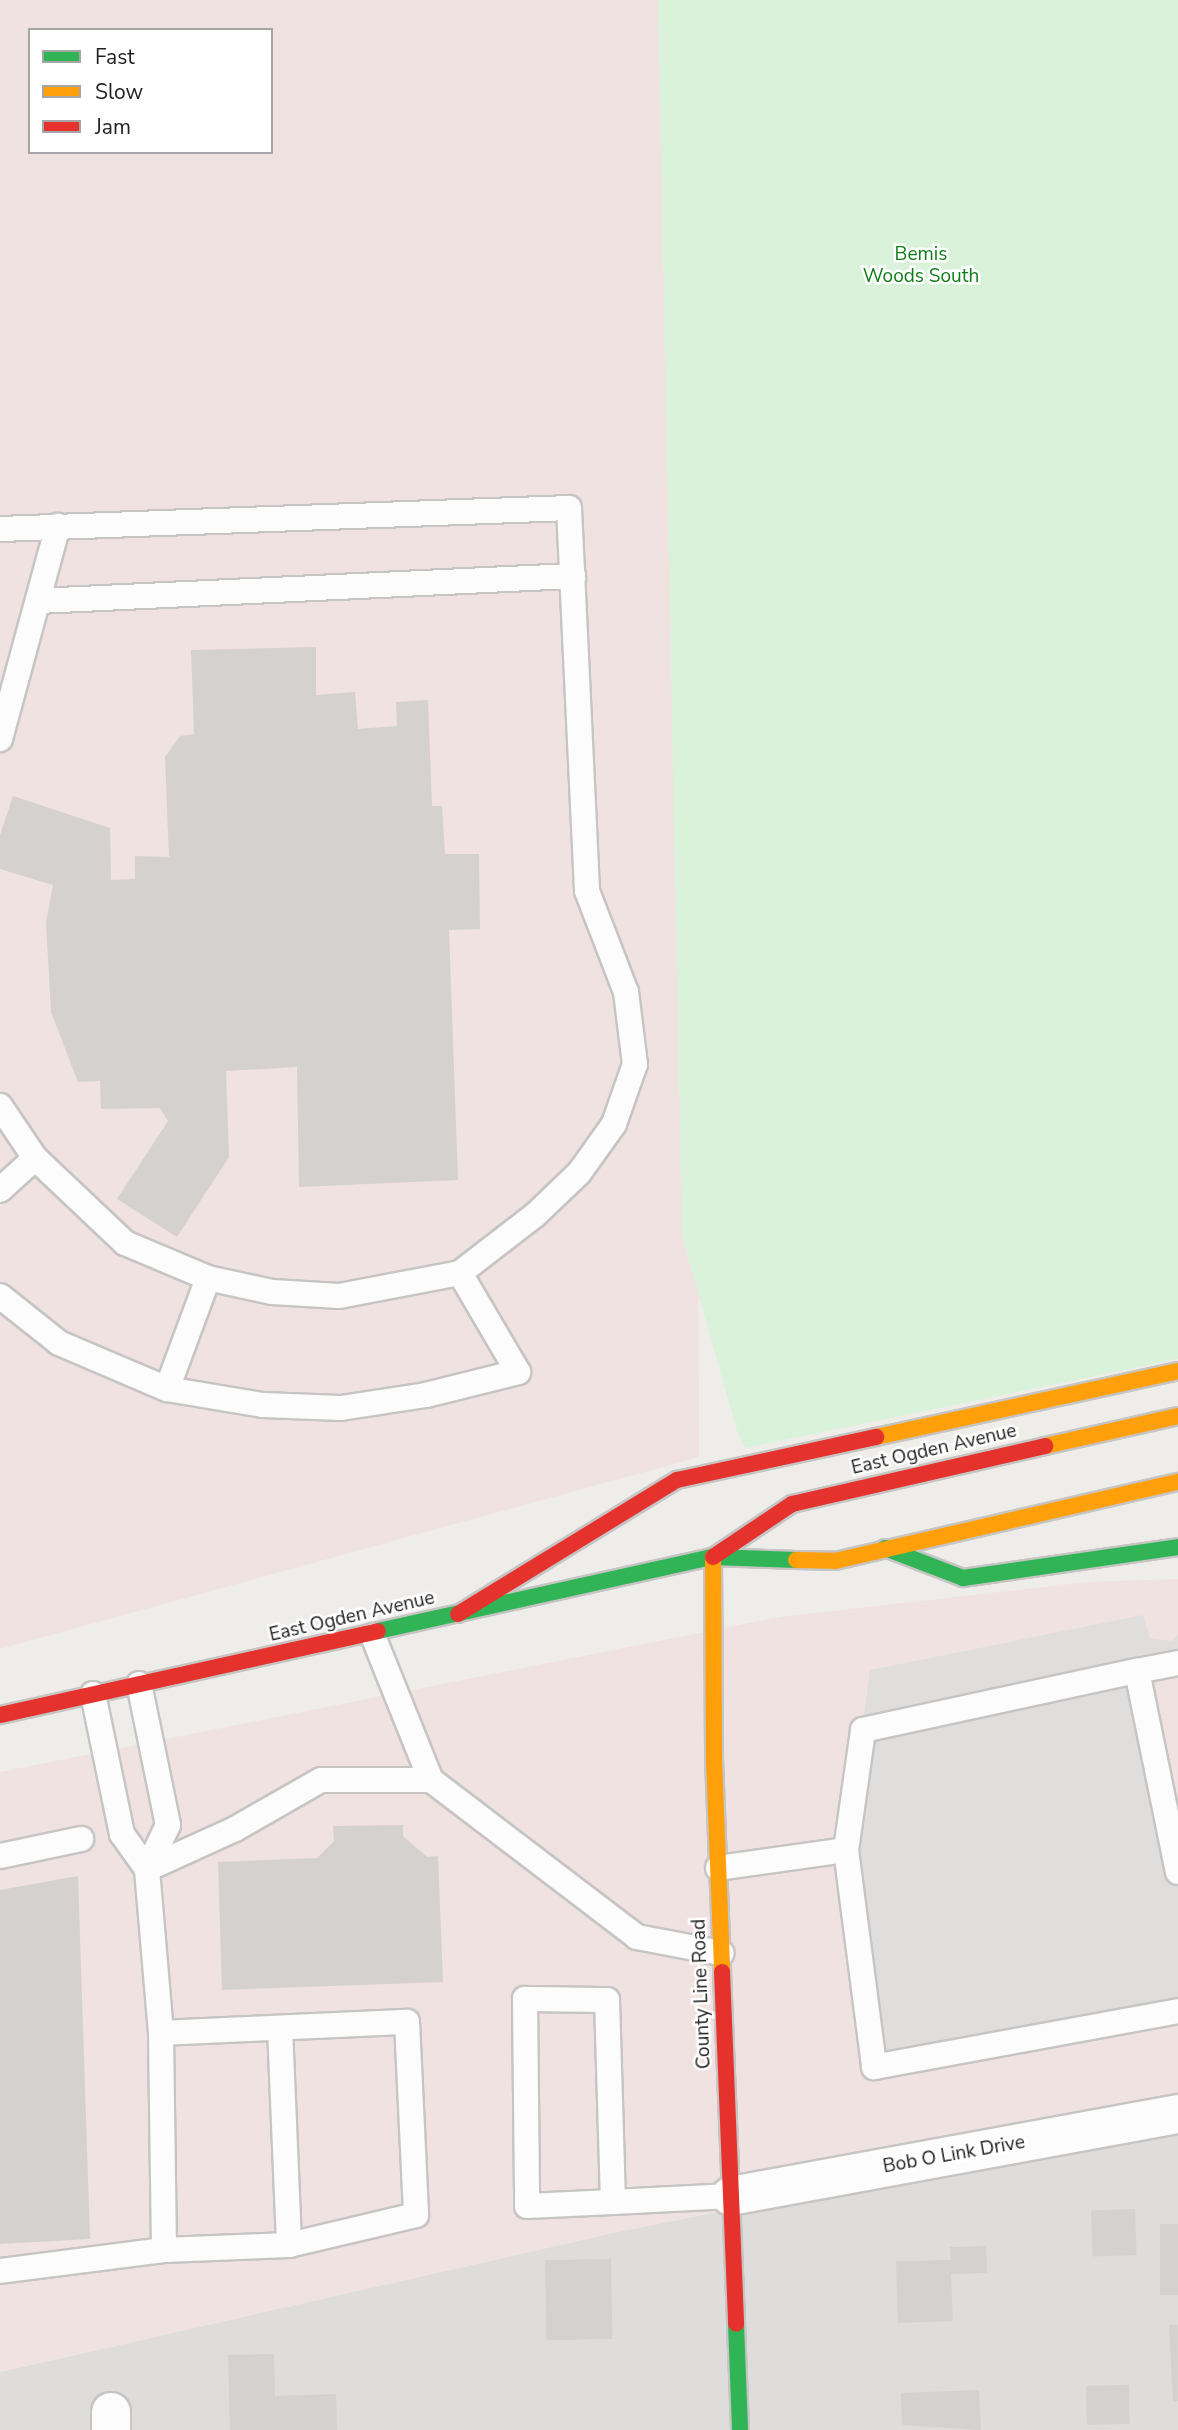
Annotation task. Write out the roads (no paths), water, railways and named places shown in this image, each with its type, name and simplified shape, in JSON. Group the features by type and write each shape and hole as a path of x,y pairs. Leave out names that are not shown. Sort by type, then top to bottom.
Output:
{"main road":[{"path":"458,1614 677,1480 1178,1371"},
{"name":"East Ogden Avenue","path":"713,1557 792,1503 1178,1416"},
{"name":"East Ogden Avenue","path":"0,1715 373,1636 458,1614 713,1557 835,1561 1178,1482"},
{"path":"885,1548 963,1578 1178,1547"},
{"name":"County Line Road","path":"713,1557 718,1868 740,2430"}],"street":[{"name":"Bob O Link Drive","path":"731,2196 1178,2114"}],"lane":[{"path":"0,529 569,508 587,891 626,992 635,1064 614,1124 579,1173 460,1273 339,1296 272,1292 208,1278 125,1243 35,1158 0,1106"},
{"path":"0,739 58,526"},
{"path":"38,601 573,576"},
{"path":"0,1190 35,1158"},
{"path":"0,1296 59,1343 167,1389 263,1405 341,1408 426,1395 518,1372 460,1273"},
{"path":"167,1389 208,1278"},
{"path":"373,1636 431,1780 637,1937 721,1952"},
{"path":"1178,1663 863,1730 846,1850 874,2067 1178,2011"},
{"path":"1137,1671 1178,1872"},
{"path":"139,1684 168,1825 147,1869 161,2033 164,2250"},
{"path":"93,1695 122,1834 147,1869"},
{"path":"147,1869 234,1829 321,1780 431,1780"},
{"path":"0,1856 81,1839"},
{"path":"718,1868 846,1850"},
{"path":"613,2202 607,2000 526,1999 527,2206 613,2202 731,2196"},
{"path":"0,2271 164,2250 289,2245 416,2215 407,2022 161,2033"},
{"path":"280,2028 289,2245"}],"park label":[{"name":"Bemis Woods South","path":"921,266"}]}
